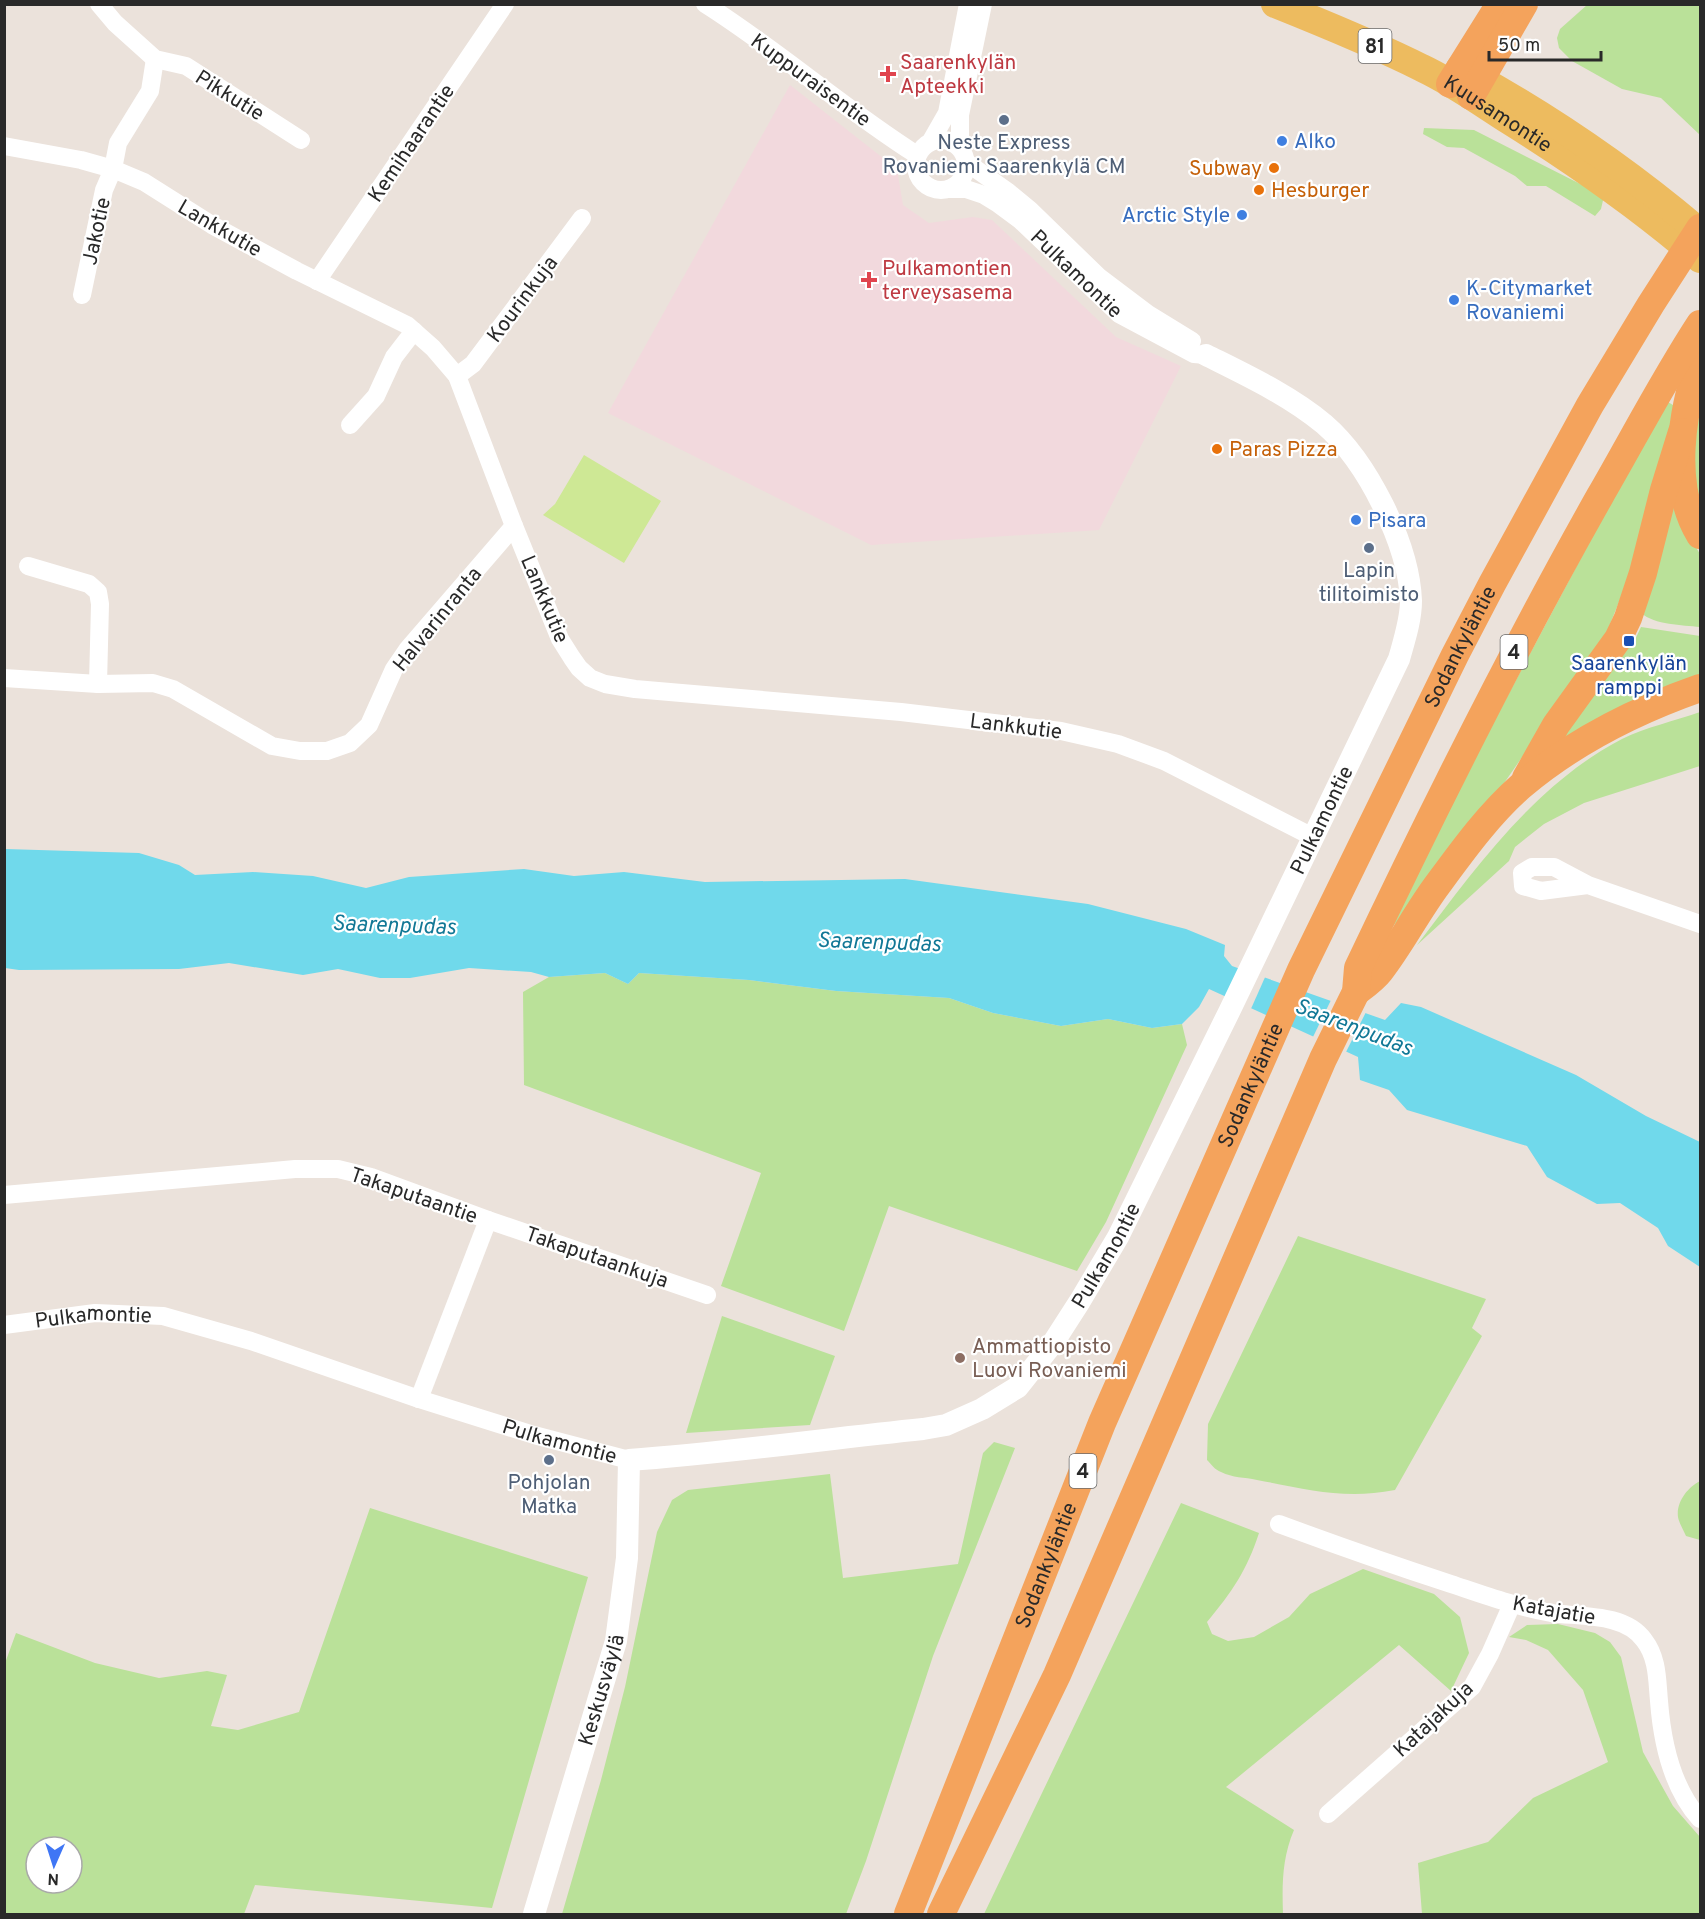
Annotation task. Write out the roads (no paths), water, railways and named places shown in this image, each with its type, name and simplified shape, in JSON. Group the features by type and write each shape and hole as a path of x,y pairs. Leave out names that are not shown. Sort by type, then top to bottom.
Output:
{"highway":[{"path":"1466,82 1500,4"},
{"path":"1466,82 1524,4"},
{"name":"Sodankyläntie","path":"908,1914 1102,1423 1300,970 1492,584 1590,405 1651,304 1701,228"},
{"name":"4","path":"941,1914 1057,1675 1323,1059 1356,992 1358,968 1476,724 1579,533 1685,347 1701,324"},
{"path":"1520,787 1556,725 1618,639 1628,618 1643,573 1664,490 1682,432 1687,400 1701,358"},
{"path":"1682,432 1683,479 1687,501 1701,535"},
{"path":"1356,992 1379,973 1458,856 1478,831 1520,787 1556,761 1630,716 1701,688"}],"main road":[{"name":"Kuusamontie","path":"1275,4 1363,40 1424,69 1466,82"},
{"name":"Kuusamontie","path":"1329,4 1411,41 1569,158 1636,193 1701,232"},
{"name":"Kuusamontie","path":"1636,193 1701,259"}],"street":[{"path":"99,4 115,23 154,59 150,91 118,143 113,169"},
{"name":"Kemihaarantie","path":"317,281 505,4"},
{"name":"Kuppuraisentie","path":"705,4 895,141 917,154"},
{"path":"968,4 947,113 931,141 917,154 915,167 920,179 924,184 936,190 949,189 962,178 960,115 983,4"},
{"name":"Pikkutie","path":"154,59 186,66 301,140"},
{"path":"931,141 947,140 963,155"},
{"name":"Lankkutie","path":"4,146 81,160 113,169 144,182 212,225 317,281 407,325 414,331 457,376 560,639 579,668 590,678 605,684 635,689 901,712 1061,731 1118,744 1164,761 1305,833 1312,839"},
{"name":"Pulkamontie","path":"4,1325 94,1313 163,1316 251,1341 419,1399 534,1435 629,1460 701,1455 780,1444 923,1430 946,1425 982,1409 1018,1387 1053,1342 1118,1237 1399,659 1407,630 1411,602 1401,551 1381,504 1359,467 1335,435 1299,406 1206,355 1197,344 1148,314 1099,277 1030,210 963,155"},
{"name":"Jakotie","path":"82,295 104,190 113,169"},
{"name":"Pulkamontie","path":"949,189 966,189 984,195 997,203 1020,220 1119,314 1194,354 1206,355"},
{"name":"Kourinkuja","path":"457,376 473,364 582,218"},
{"path":"350,425 375,396 394,357 414,331"},
{"name":"Halvarinranta","path":"4,678 98,684 153,683 173,689 272,746 300,751 327,751 350,743 369,725 394,669 407,650 514,526"},
{"path":"28,566 89,584 98,592 100,604 98,684"},
{"path":"1588,885 1701,924"},
{"name":"Takaputaantie","path":"4,1195 295,1168 338,1169 371,1176 488,1220 419,1399"},
{"name":"Takaputaankuja","path":"488,1220 707,1295"},
{"name":"Keskusväylä","path":"534,1914 616,1641 627,1558 629,1460"},
{"name":"Katajatie","path":"1279,1524 1385,1563 1512,1604 1630,1626 1645,1640 1656,1665 1661,1726 1671,1765 1683,1795 1701,1819"},
{"name":"Katajakuja","path":"1328,1814 1472,1687 1512,1604"}],"water":[{"name":"Saarenpudas","path":"5,849 139,853 179,865 195,875 253,872 313,876 366,888 409,877 524,869 574,876 624,872 705,882 905,879 1088,904 1186,929 1225,945 1224,956 1232,966 1385,1020 1401,1003 1421,1007 1576,1075 1646,1116 1700,1142 1700,1267 1668,1246 1658,1228 1620,1203 1597,1204 1547,1177 1527,1146 1407,1110 1389,1090 1360,1080 1358,1057 1209,989 1199,1007 1182,1024 1152,1028 1108,1019 1061,1026 993,1013 949,998 836,991 749,980 639,973 628,984 605,973 549,977 531,972 469,968 410,978 380,978 338,969 303,975 229,963 179,969 19,970 5,968"}],"place":[{"name":"Saarenkylän Apteekki","path":"888,74"},
{"name":"Neste Express Rovaniemi Saarenkylä CM","path":"1004,120"},
{"name":"Alko","path":"1282,141"},
{"name":"Subway","path":"1274,168"},
{"name":"Hesburger","path":"1259,190"},
{"name":"Arctic Style","path":"1242,215"},
{"name":"Pulkamontien terveysasema","path":"869,280"},
{"name":"K-Citymarket Rovaniemi","path":"1454,300"},
{"name":"Paras Pizza","path":"1217,449"},
{"name":"Pisara","path":"1356,520"},
{"name":"Lapin tilitoimisto","path":"1369,548"},
{"name":"Saarenkylän ramppi","path":"1629,641"},
{"name":"Ammattiopisto Luovi Rovaniemi","path":"960,1358"},
{"name":"Pohjolan Matka","path":"549,1460"}]}
